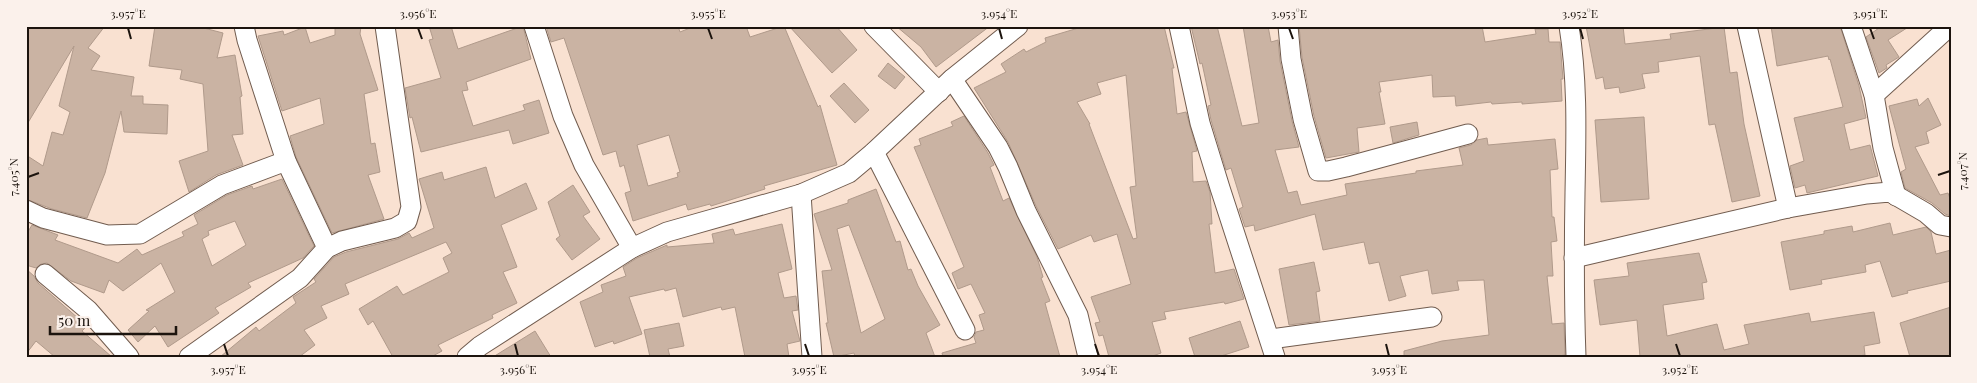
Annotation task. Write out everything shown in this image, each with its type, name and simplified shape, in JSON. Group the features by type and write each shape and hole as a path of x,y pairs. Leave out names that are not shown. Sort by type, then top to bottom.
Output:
{"street":[{"path":"244,26 246,40 286,161 327,248"},
{"path":"188,357 300,278 327,248 342,241 395,228 407,220 410,207 385,26"},
{"path":"534,26 563,116 581,156 632,248"},
{"path":"874,26 945,86 998,147 1026,211 1078,315 1088,357"},
{"path":"467,357 480,346 632,248 666,232 801,194 849,172 874,152 945,86 1018,26"},
{"path":"1179,26 1200,123 1273,348 1432,317"},
{"path":"1288,26 1291,59 1303,120 1318,171 1346,167 1468,134"},
{"path":"1569,26 1574,58 1576,115 1574,258 1576,357"},
{"path":"1747,26 1788,208"},
{"path":"1851,26 1874,95 1882,148 1896,196"},
{"path":"1874,95 1950,26"},
{"path":"874,152 965,330"},
{"path":"26,210 43,218 107,235 140,234 222,185 286,161"},
{"path":"1574,258 1788,208 1890,192 1940,225 1951,227"},
{"path":"801,194 812,357"},
{"path":"45,274 88,310 129,357"}],"building":[{"path":"26,26 105,26 88,48 100,56 91,70 134,77 131,96 143,96 143,104 168,105 167,134 124,132 121,111 105,173 87,218 52,209 26,199 26,155 43,166 52,132 63,135 70,112 59,106 74,46 26,126"},
{"path":"155,26 196,26 223,33 217,58 235,55 242,96 240,97 243,134 232,135 243,165 216,175 189,192 179,161 208,151 203,84 180,79 182,70 149,66"},
{"path":"335,26 361,26 360,34 378,90 364,94 371,144 375,143 380,172 368,175 384,219 332,233 296,157 290,136 324,124 320,98 282,111 258,36 283,31 284,35 305,27 310,43 335,35"},
{"path":"429,26 451,26 458,49 523,26 531,59 466,82 468,90 462,91 473,126 525,110 523,105 539,100 549,133 513,144 509,130 421,152 412,117 410,118 405,88 441,78 429,40 433,39"},
{"path":"546,26 678,26 680,32 695,26 746,26 750,37 784,26 818,107 820,105 837,165 764,186 765,189 711,206 710,204 688,210 686,204 633,221 625,193 631,191 624,165 620,167 616,151 603,155 564,38 551,42","holes":["669,135 680,172 677,173 678,177 648,186 637,145"]},
{"path":"789,26 836,26 857,50 832,73"},
{"path":"896,26 990,26 936,67 921,47"},
{"path":"1085,26 1164,26 1174,68 1172,68 1177,114 1186,112 1197,151 1192,152 1193,182 1206,181 1210,192 1212,224 1209,224 1215,273 1234,269 1244,299 1225,304 1224,302 1164,312 1166,319 1152,322 1161,353 1150,357 1109,357 1103,335 1099,336 1095,323 1100,322 1091,297 1131,284 1117,234 1094,242 1091,235 1058,249 1036,206 1008,142 974,88 1006,72 1001,64 1024,49 1026,52 1046,42 1045,38","holes":["1126,75 1136,186 1130,187 1137,238 1133,239 1090,124 1077,102 1101,94 1097,83"]},
{"path":"1191,26 1217,26 1242,126 1259,123 1243,26 1268,26 1271,42 1278,40 1280,61 1299,147 1275,150 1288,193 1297,191 1301,205 1347,195 1345,184 1416,173 1416,171 1463,165 1459,148 1471,145 1477,140 1487,138 1488,145 1555,139 1558,169 1550,170 1552,217 1554,217 1557,241 1551,242 1553,276 1547,276 1552,324 1564,323 1565,355 1551,357 1404,357 1404,351 1442,341 1489,335 1484,280 1457,281 1459,290 1432,294 1428,270 1400,276 1406,296 1389,301 1379,262 1369,264 1364,242 1323,250 1315,214 1255,231 1254,225 1245,227 1239,209 1243,207 1231,168 1226,170 1211,120 1208,106 1211,105 1202,63 1200,64"},
{"path":"1299,26 1482,26 1485,42 1536,34 1535,29 1548,29 1549,42 1560,42 1563,79 1561,79 1562,101 1522,104 1522,102 1492,104 1491,102 1456,106 1455,96 1433,97 1432,75 1379,82 1385,124 1357,128 1359,152 1326,158 1314,116 1302,57"},
{"path":"1586,26 1623,26 1625,44 1671,39 1670,34 1724,27 1730,73 1737,72 1744,124 1760,196 1732,202 1715,124 1709,125 1700,56 1658,62 1659,72 1642,74 1645,88 1620,93 1619,87 1605,89 1603,77 1596,79"},
{"path":"1771,26 1840,26 1859,86 1866,118 1844,124 1850,150 1870,145 1878,176 1807,193 1805,185 1795,188 1790,166 1804,161 1794,118 1843,107 1828,56 1777,66"},
{"path":"1882,26 1910,26 1888,40 1899,57 1886,65 1887,68 1879,73 1866,37"},
{"path":"888,63 905,77 895,89 878,76"},
{"path":"844,83 869,110 855,123 830,96"},
{"path":"1928,98 1941,125 1926,132 1929,143 1915,147 1940,195 1948,193 1951,201 1951,216 1905,188 1901,172 1906,169 1889,106 1917,99 1919,106"},
{"path":"964,116 994,165 990,167 1003,201 1009,198 1037,257 1043,277 1041,278 1050,301 1045,303 1060,357 943,357 942,353 976,343 974,337 976,332 984,330 979,315 985,313 971,284 958,289 952,273 964,267 914,147 921,145 919,139 953,126 951,122"},
{"path":"1644,117 1649,199 1601,202 1595,120"},
{"path":"1417,122 1419,135 1393,143 1390,127"},
{"path":"486,167 495,198 526,183 537,209 501,225 517,267 503,272 517,303 492,315 493,318 438,345 442,351 431,357 393,357 373,321 368,325 359,309 397,286 403,295 449,272 443,258 452,253 446,242 345,284 349,294 321,306 327,318 304,330 315,345 299,357 220,357 256,327 259,331 296,303 293,297 316,282 314,279 334,257 346,252 398,239 409,233 412,238 434,228 419,179 442,172 444,180"},
{"path":"282,179 314,246 303,258 248,283 251,287 215,308 219,313 168,347 155,326 138,342 128,330 149,311 146,310 175,292 161,263 123,291 109,280 104,293 71,281 47,263 41,264 36,268 26,265 26,235 32,225 58,235 55,240 118,263 137,249 142,255 184,236 182,232 198,224 194,215 227,195 252,186 253,189","holes":["235,221 246,245 212,266 202,239 209,235 208,231"]},
{"path":"573,185 590,212 583,216 600,239 572,260 556,239 560,236 548,202"},
{"path":"876,189 896,242 900,241 908,270 911,269 918,286 940,325 926,333 935,357 855,357 854,353 834,357 826,323 828,323 822,271 832,270 814,214 848,203 848,200","holes":["849,225 885,319 861,333 837,229"]},
{"path":"1890,223 1893,235 1926,227 1931,232 1936,254 1951,250 1951,281 1907,291 1908,293 1892,297 1880,261 1865,265 1866,272 1821,280 1822,284 1790,290 1781,242 1824,234 1824,231 1852,226 1853,232"},
{"path":"782,224 792,269 778,273 784,298 796,296 798,310 792,311 800,341 787,344 789,357 745,357 735,307 722,310 721,307 683,317 676,288 629,297 642,334 614,344 613,341 595,347 580,302 603,292 601,285 626,276 623,267 637,258 667,245 667,247 714,243 712,234 733,229 735,235"},
{"path":"1699,253 1707,282 1702,283 1704,299 1663,305 1667,336 1717,324 1724,350 1749,344 1744,325 1809,313 1811,322 1874,312 1880,343 1864,346 1865,355 1851,357 1640,357 1637,320 1600,325 1594,280 1629,276 1627,263"},
{"path":"1314,262 1320,291 1316,292 1320,321 1289,325 1279,269"},
{"path":"26,269 34,276 38,283 87,326 82,331 112,357 55,357 36,341 26,354"},
{"path":"1951,307 1951,357 1910,357 1900,323"},
{"path":"1240,321 1249,347 1218,357 1195,357 1189,338"},
{"path":"679,323 684,346 668,349 670,357 650,357 644,330"},
{"path":"535,331 551,357 493,357"}]}
